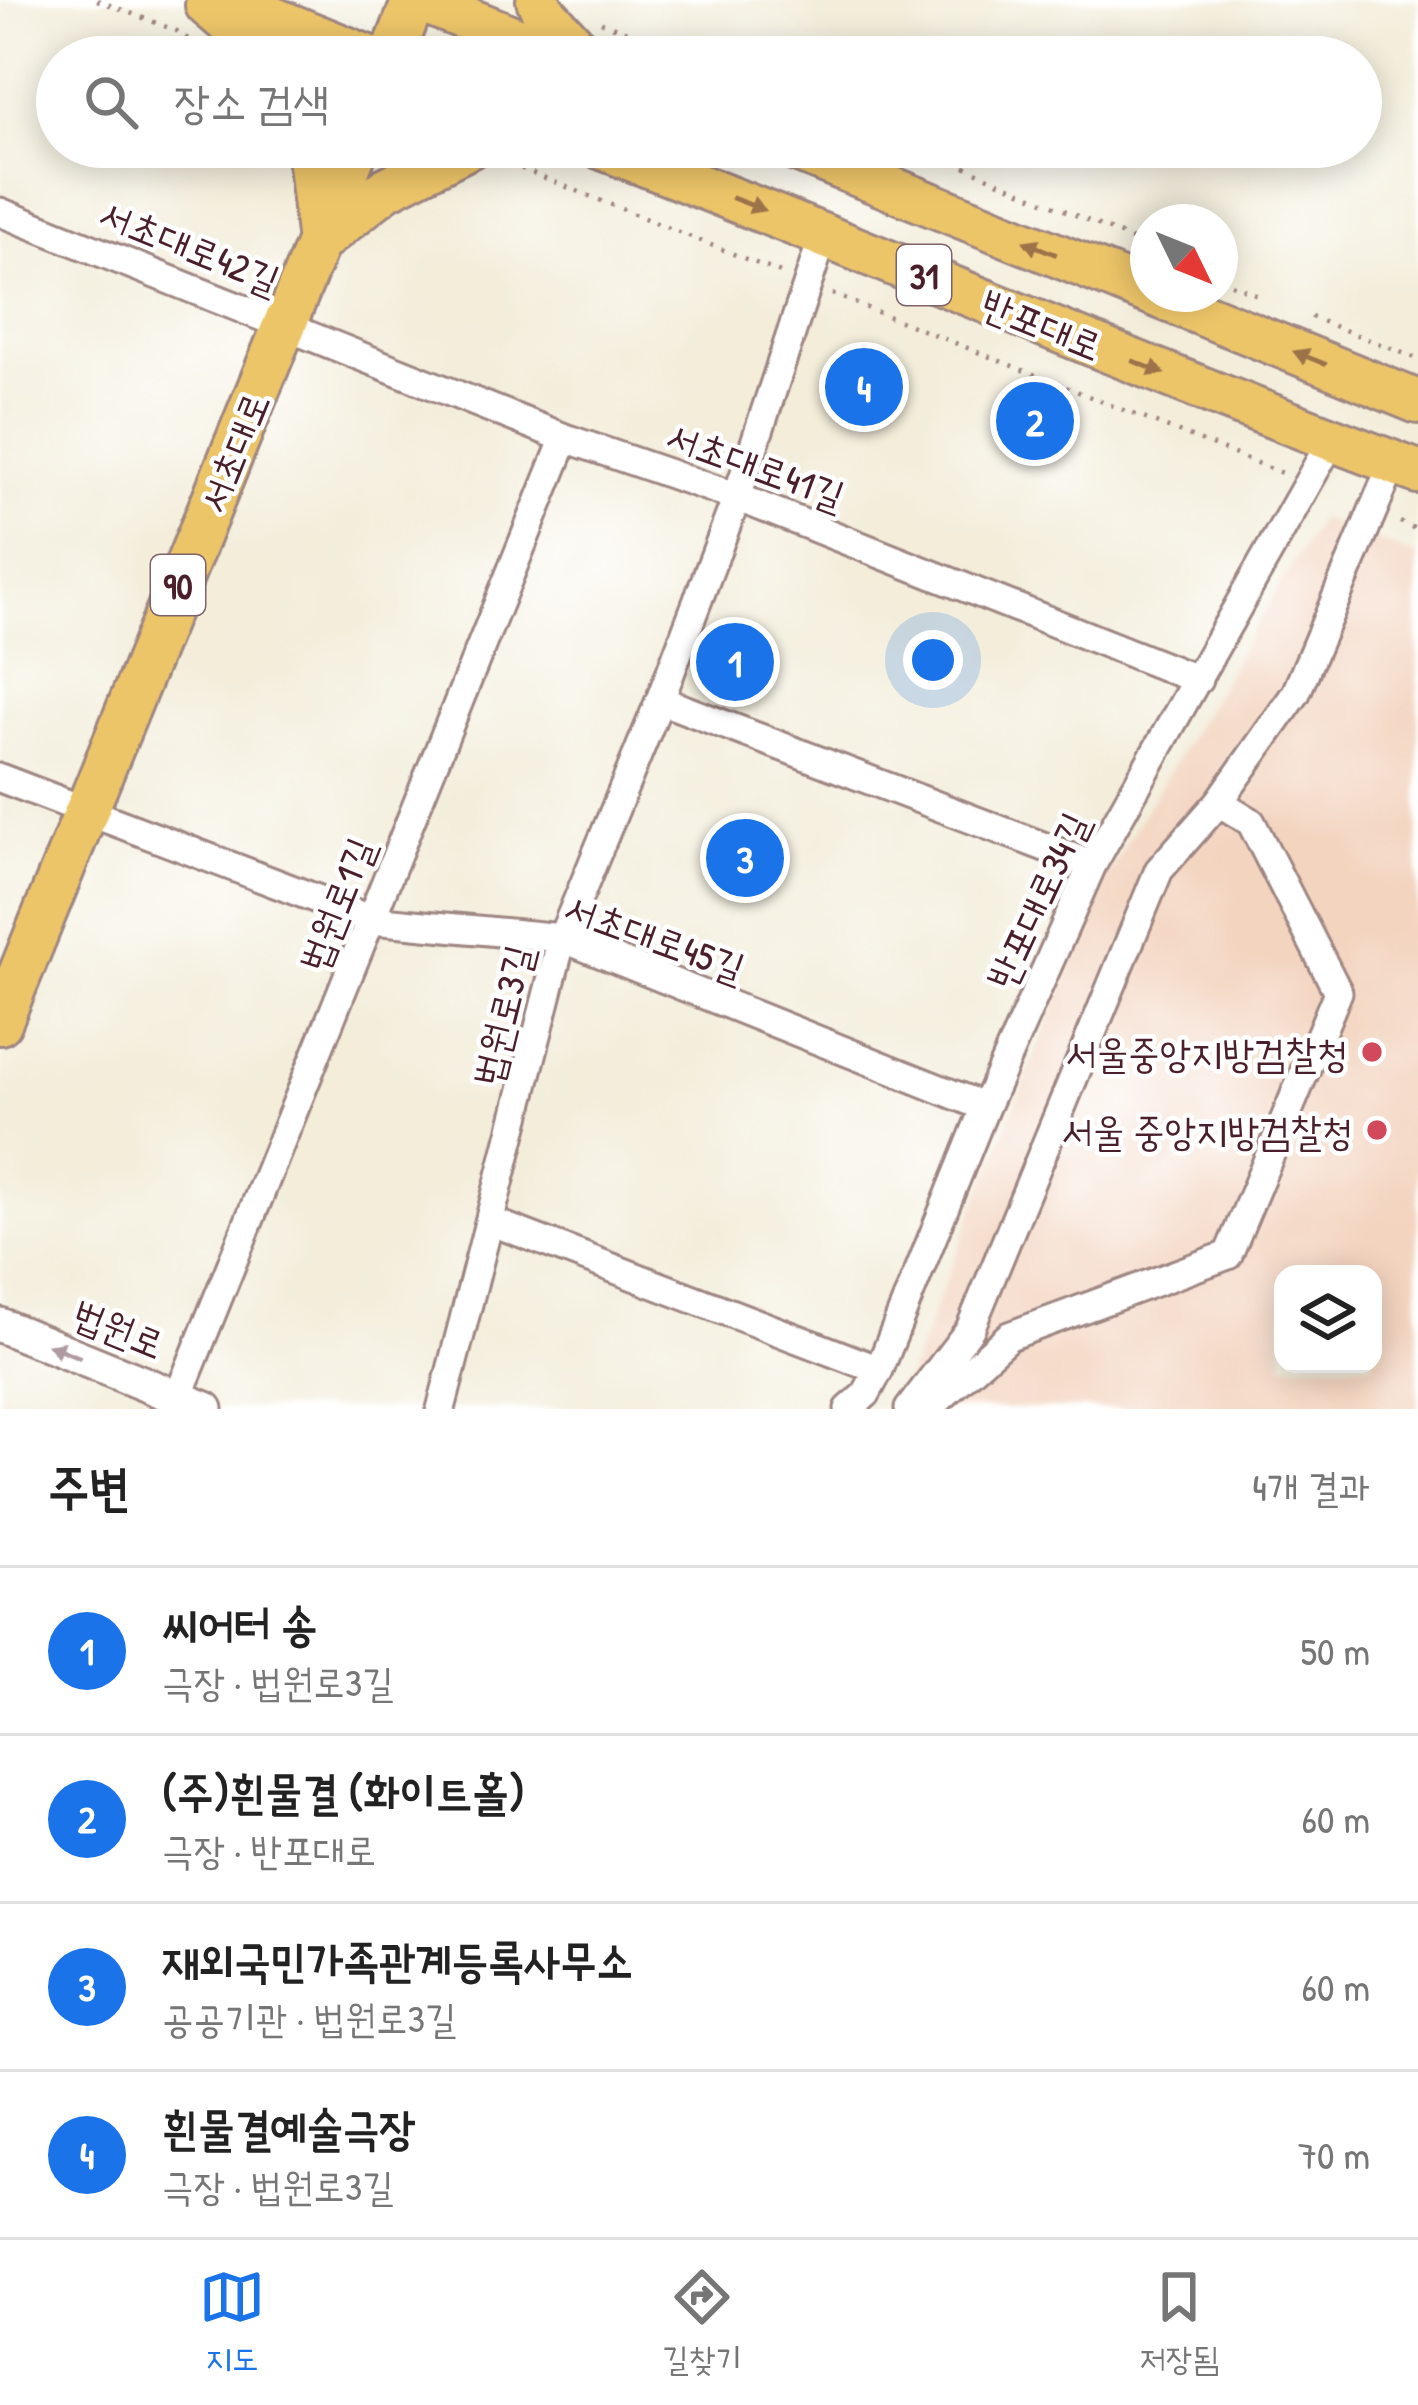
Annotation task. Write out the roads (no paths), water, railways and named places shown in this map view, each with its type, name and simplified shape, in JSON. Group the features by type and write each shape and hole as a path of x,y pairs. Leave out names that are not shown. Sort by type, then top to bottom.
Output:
{"main road":[{"path":"202,0 244,36"},
{"path":"227,0 316,36"},
{"path":"401,36 417,0 509,36"},
{"path":"538,0 543,11 587,36"},
{"path":"310,168 319,241"},
{"name":"서초대로","path":"0,1023 349,168"},
{"path":"319,241 386,189 428,168"},
{"name":"반포대로","path":"654,168 1406,468"},
{"name":"반포대로","path":"841,168 1130,285"},
{"name":"반포대로","path":"1198,312 1418,402"}],"street":[{"name":"서초대로42길","path":"1,216 285,326"},
{"name":"법원로3길","path":"441,1409 562,938 661,700 737,497 824,234"},
{"name":"서초대로41길","path":"285,326 566,438 737,497 1198,680"},
{"name":"법원로1길","path":"192,1403 371,920 566,438"},
{"name":"반포대로34길","path":"849,1409 866,1394 879,1370 985,1107 1092,865 1331,440"},
{"path":"908,1409 970,1329 1159,870 1219,802 1296,693 1373,511 1406,468"},
{"path":"661,700 1092,865"},
{"name":"서초대로45길","path":"0,778 371,920 562,938 985,1107"},
{"path":"928,1409 1010,1336 1228,1255 1338,992 1251,822 1219,802"},
{"path":"490,1221 879,1370"},
{"name":"법원로","path":"0,1325 192,1403"}],"place":[{"name":"흰물결예술극장","path":"864,387"},
{"name":"(주)흰물결 (화이트홀)","path":"1035,421"},
{"name":"씨어터 송","path":"735,662"},
{"name":"재외국민가족관계등록사무소","path":"745,858"},
{"name":"서울중앙지방검찰청","path":"1372,1052"},
{"name":"서울 중앙지방검찰청","path":"1377,1130"}]}
